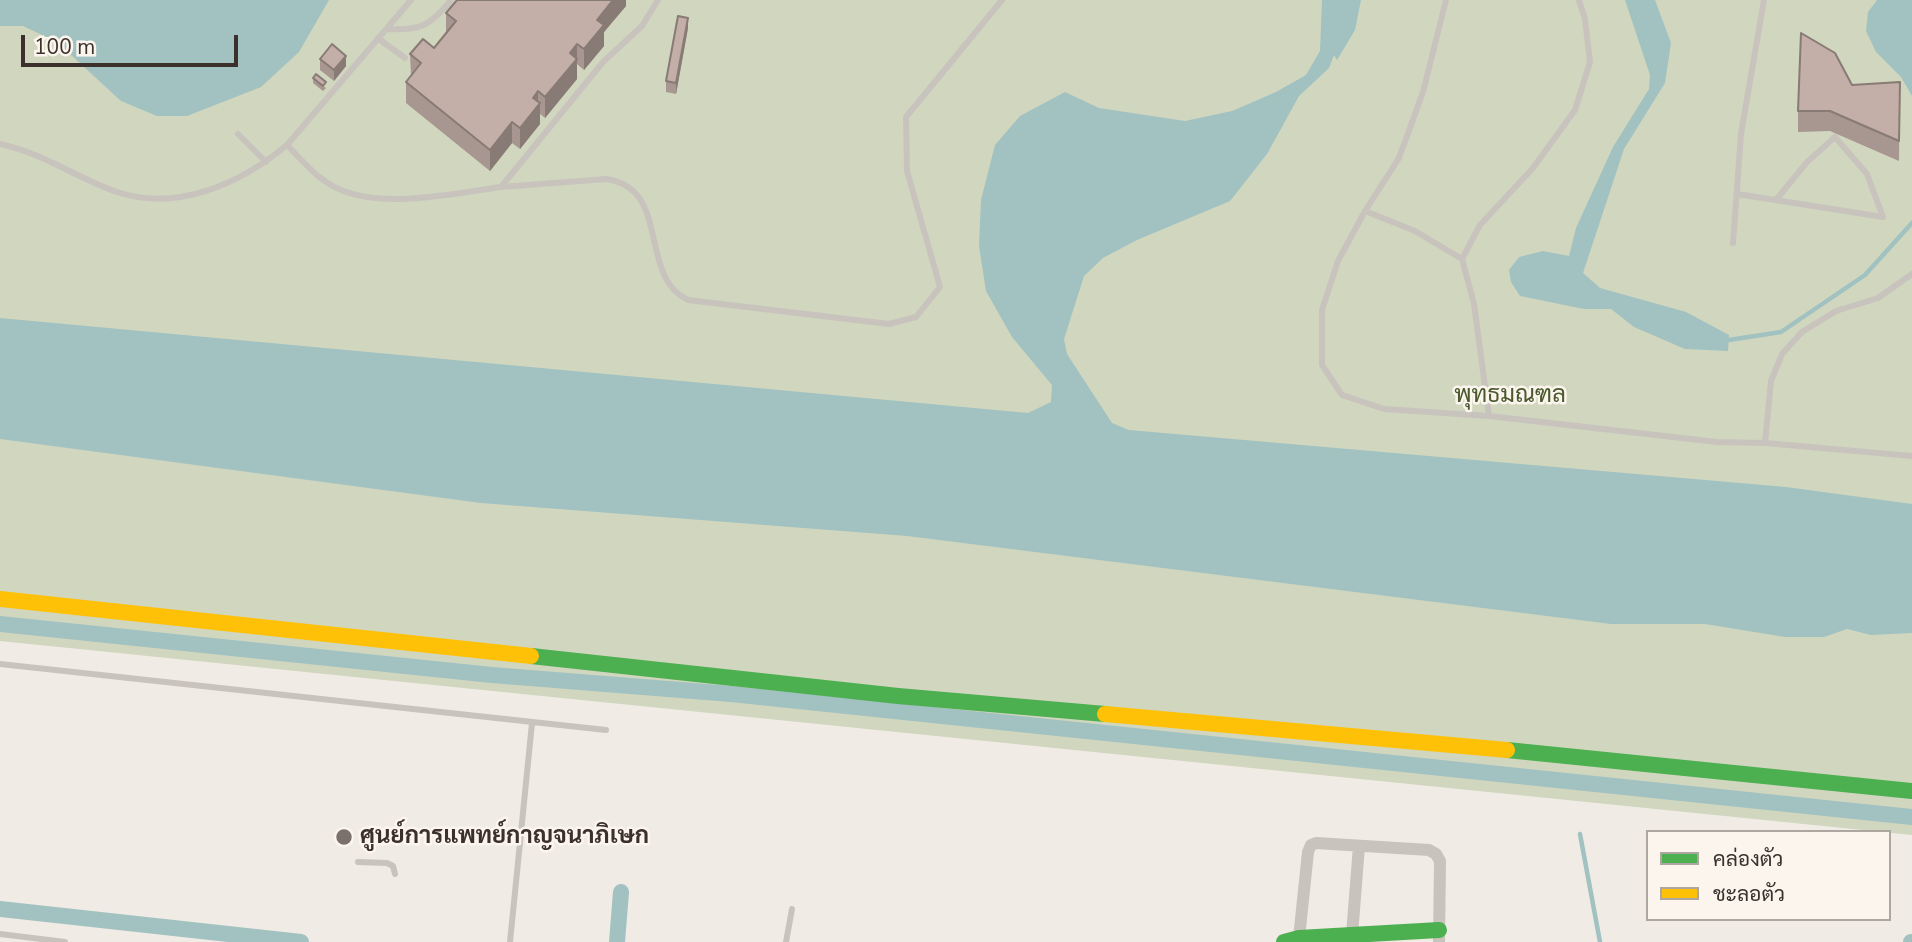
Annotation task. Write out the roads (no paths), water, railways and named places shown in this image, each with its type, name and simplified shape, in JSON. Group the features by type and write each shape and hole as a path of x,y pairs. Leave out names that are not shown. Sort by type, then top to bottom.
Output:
{"street":[{"path":"0,599 884,694 1514,751 1912,791"},
{"path":"1316,843 1429,850 1436,854 1440,861 1439,936 1352,935 1292,940 1311,845 1316,843"},
{"path":"1352,935 1359,846"}],"lane":[{"path":"0,144 44,157 114,191 141,198 171,198 207,192 266,162 287,145 411,0"},
{"path":"387,29 409,31 423,27 436,18 451,0"},
{"path":"501,187 603,62 642,26 658,0"},
{"path":"287,145 321,179 354,196 388,200 501,187 606,179 618,181 631,187 641,197 670,287 676,294 688,300 889,324 916,317 940,287 907,171 906,117 1002,0"},
{"path":"1446,0 1423,92 1399,158 1364,211 1338,261 1322,310 1322,366 1342,395 1384,409 1489,416 1717,442 1765,443 1912,456"},
{"path":"1489,416 1474,304 1462,259 1480,225 1533,168 1575,110 1590,62 1585,19 1579,0"},
{"path":"1733,243 1741,134 1764,0"},
{"path":"379,39 405,58"},
{"path":"238,134 266,162"},
{"path":"1737,194 1883,217 1867,174 1835,137 1807,162 1776,200"},
{"path":"1364,211 1415,231 1462,259"},
{"path":"1765,443 1771,381 1782,354 1802,332 1836,311 1878,298 1912,274"},
{"path":"0,664 606,730"},
{"path":"510,942 532,723"},
{"path":"358,862 387,863 393,866 395,874"},
{"path":"786,942 792,909"},
{"path":"0,934 65,942"}],"water":[{"path":"0,0 329,0 299,52 261,87 187,116 157,116 121,101 57,42 23,26 0,26"},
{"path":"1322,0 1361,0 1355,30 1337,60 1334,55 1329,68 1299,96 1267,154 1230,201 1137,240 1103,258 1084,276 1064,339 1067,354 1112,423 1129,430 1786,487 1912,504 1912,633 1871,635 1847,629 1824,637 1785,637 1705,624 1611,624 907,536 481,503 0,439 0,318 1028,413 1051,402 1052,385 1012,337 986,291 979,246 981,200 995,145 1020,116 1065,92 1099,108 1185,121 1232,111 1276,92 1306,75 1320,51"},
{"path":"1625,0 1655,0 1671,43 1665,83 1624,149 1583,273 1600,288 1686,312 1729,335 1728,351 1685,349 1634,327 1611,309 1584,309 1520,296 1511,282 1509,270 1519,257 1543,251 1569,256 1576,228 1613,147 1649,89 1650,75"},
{"path":"1877,0 1912,0 1912,96 1901,77 1876,52 1866,31 1868,12"}],"waterway":[{"path":"1729,340 1781,332 1865,275 1912,223"},
{"path":"0,624 492,675 731,694 1912,817"},
{"path":"1580,834 1600,942"},
{"path":"617,942 621,892"},
{"path":"0,909 301,942"}],"place":[{"name":"ศูนย์การแพทย์กาญจนาภิเษก","path":"344,837"}],"park label":[{"name":"พุทธมณฑล","path":"1510,396"}]}
